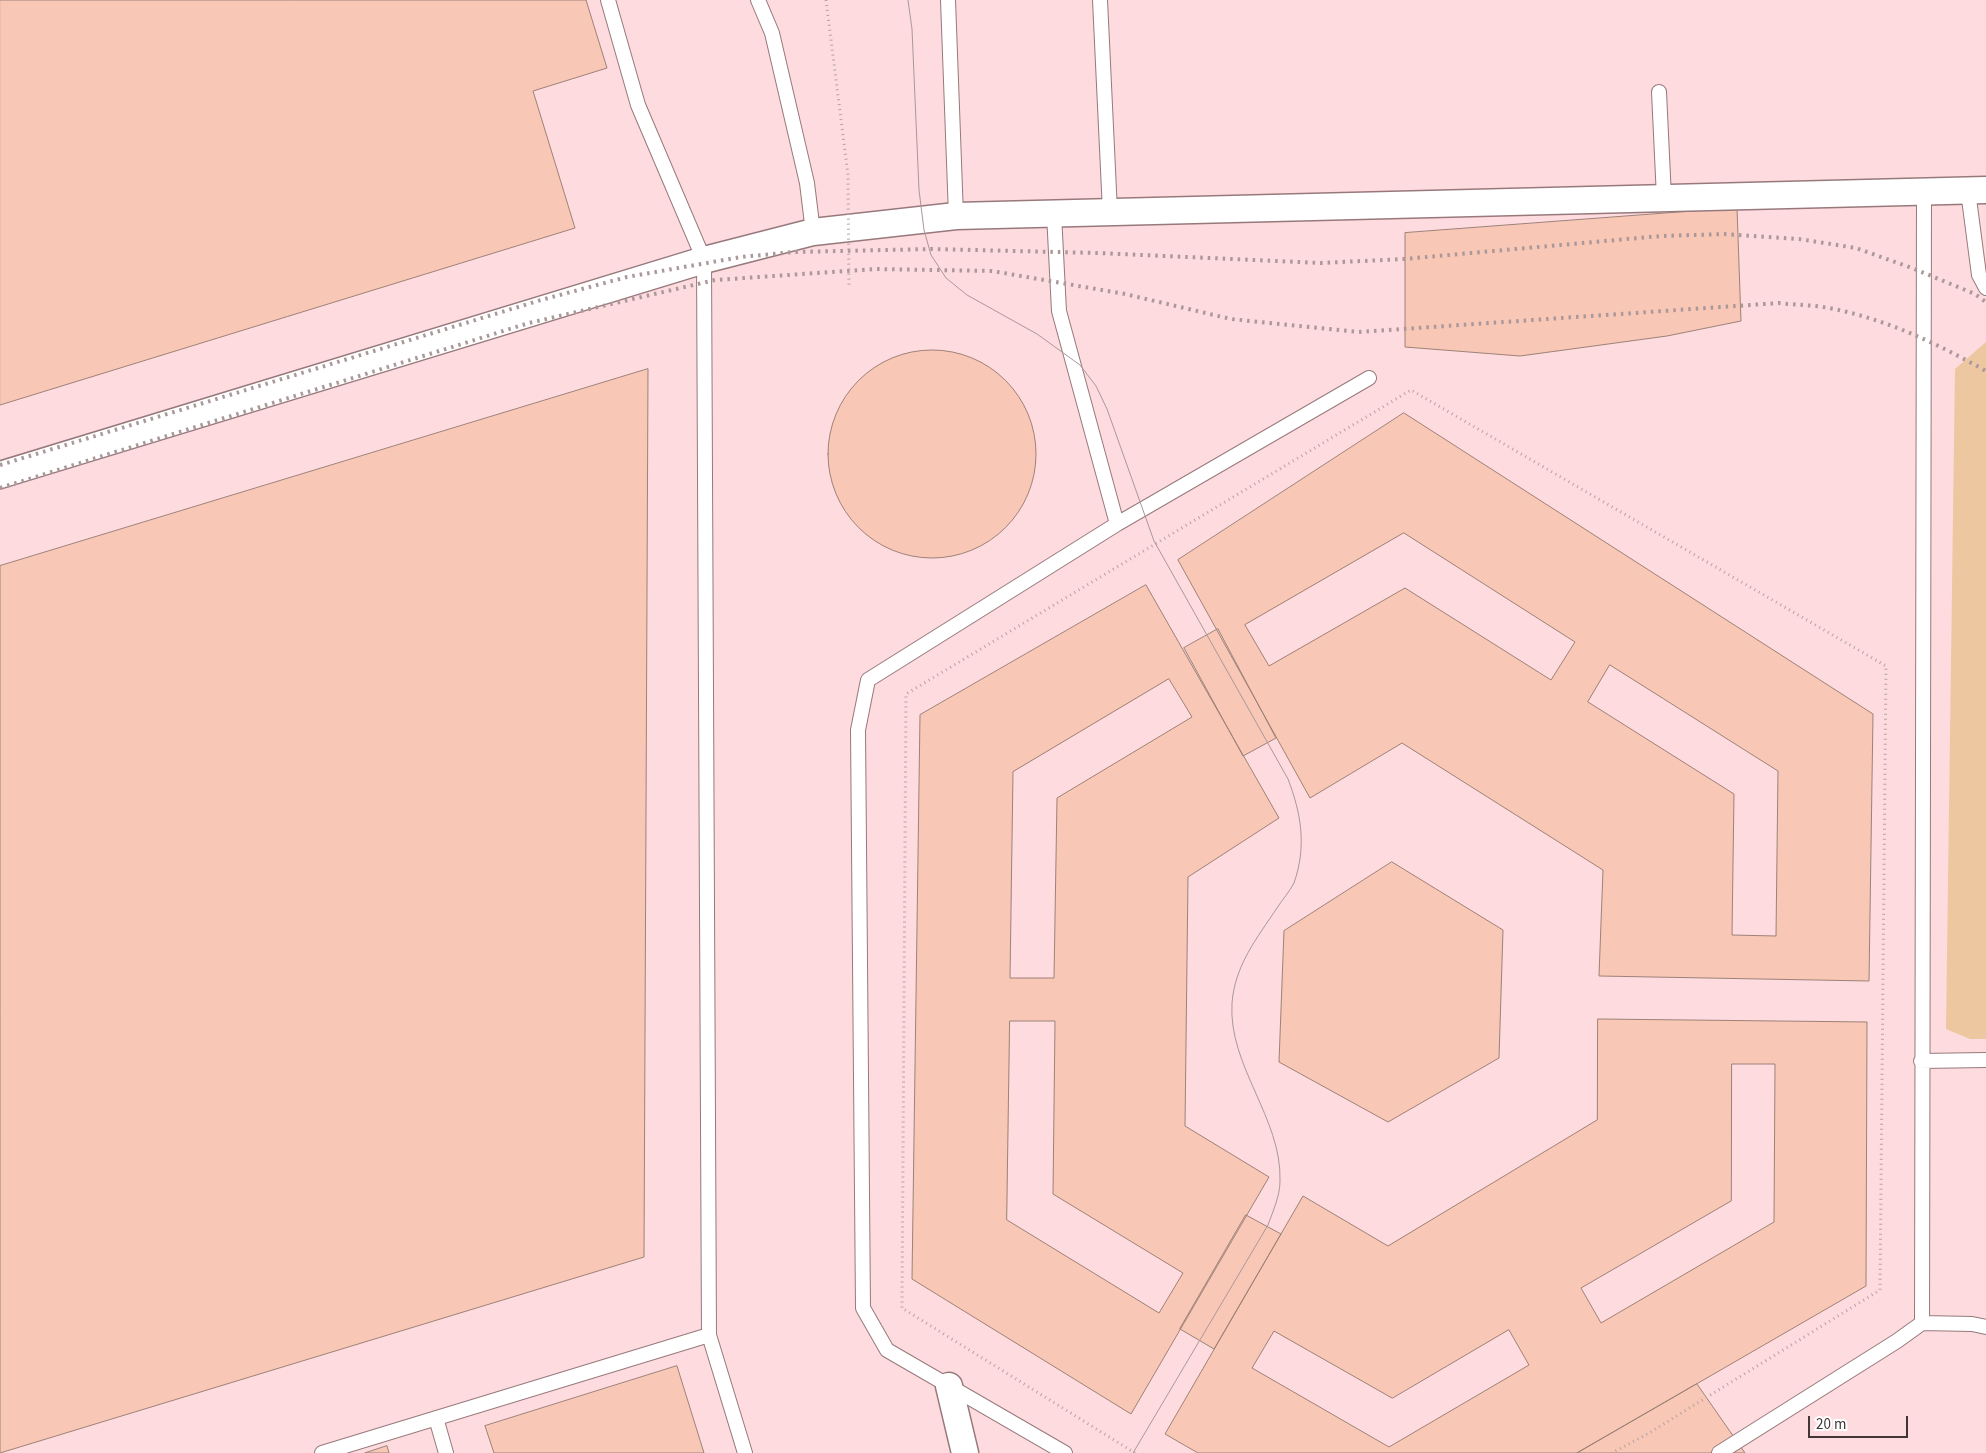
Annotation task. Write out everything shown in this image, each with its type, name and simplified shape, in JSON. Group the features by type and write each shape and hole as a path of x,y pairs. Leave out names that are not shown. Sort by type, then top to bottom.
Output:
{"street":[{"path":"0,475 704,260 813,232 956,216 1977,190"},
{"path":"949,1386 965,1453"}],"lane":[{"path":"608,0 638,105 704,260 709,1335 745,1453"},
{"path":"758,0 772,33 807,183 813,232"},
{"path":"948,0 956,216"},
{"path":"1100,0 1110,212"},
{"path":"1659,92 1664,198"},
{"path":"1977,190 1979,275 1986,288"},
{"path":"1922,1323 1924,192"},
{"path":"1054,214 1059,311 1117,524"},
{"path":"1064,1453 887,1350 863,1308 858,730 868,680 1117,524 1369,378"},
{"path":"1921,1061 1986,1060"},
{"path":"1719,1453 1897,1341 1922,1323 1972,1324 1986,1327"},
{"path":"322,1453 709,1335"},
{"path":"436,1418 446,1453"}],"path":[{"path":"826,0 848,174 849,286"},
{"path":"1135,1453 902,1308 906,694 1411,390 1886,666 1880,1290 1650,1433 1612,1453"}],"shaded area":[{"path":"0,0 1986,0 1986,1453 0,1453"},
{"path":"1986,342 1986,1039 1970,1039 1946,1029 1955,369"}],"building":[{"path":"0,0 586,0 607,68 533,91 575,228 0,405"},
{"path":"1737,208 1741,321 1667,336 1520,356 1405,347 1405,233"},
{"path":"932,350 952,352 972,358 998,374 1012,388 1028,414 1034,434 1036,454 1034,474 1028,494 1012,520 998,534 972,550 952,556 932,558 912,556 892,550 866,534 852,520 836,494 830,474 828,454 830,434 836,414 852,388 866,374 892,358 912,352"},
{"path":"648,369 644,1257 0,1453 0,566"},
{"path":"1404,413 1873,714 1869,981 1599,976 1603,870 1402,743 1310,798 1178,560","holes":["1404,533 1575,642 1551,680 1405,588 1269,666 1245,625","1610,665 1778,771 1776,936 1732,935 1734,794 1588,702"]},
{"path":"1146,585 1279,818 1188,877 1185,1126 1269,1177 1131,1414 912,1279 920,715","holes":["1169,679 1192,717 1057,798 1054,978 1010,978 1013,772","1010,1021 1055,1021 1053,1194 1183,1273 1159,1313 1007,1220"]},
{"path":"1218,629 1276,738 1243,756 1184,648"},
{"path":"1392,862 1503,930 1499,1058 1388,1122 1279,1062 1284,931"},
{"path":"1598,1019 1867,1022 1866,1286 1577,1453 1198,1453 1165,1434 1303,1196 1388,1246 1597,1120","holes":["1732,1064 1775,1064 1774,1222 1601,1323 1581,1288 1731,1201","1509,1330 1529,1365 1389,1447 1252,1368 1274,1331 1392,1398"]},
{"path":"1246,1215 1281,1234 1214,1349 1180,1329"},
{"path":"677,1366 704,1453 494,1453 485,1426"},
{"path":"1697,1384 1745,1453 1577,1453"},
{"path":"387,1446 389,1453 365,1453"}],"tram line":[{"path":"908,0 912,29 919,190 924,230 931,255 946,278 967,295 1037,334 1080,365 1096,386 1107,409 1154,541 1288,779 1299,817 1301,843 1298,869 1294,883 1248,952 1237,976 1232,1003 1233,1026 1238,1049 1273,1135 1280,1181 1278,1198 1268,1225 1133,1453"}],"railway":[{"path":"0,465 541,300 627,277 741,257 794,252 932,249 1098,253 1321,263 1404,259 1661,236 1724,234 1799,239 1856,248 1912,268 1975,294 1986,302"},
{"path":"0,488 529,323 715,280 876,269 992,271 1125,294 1231,319 1359,332 1779,303 1829,308 1891,325 1986,371"}]}
